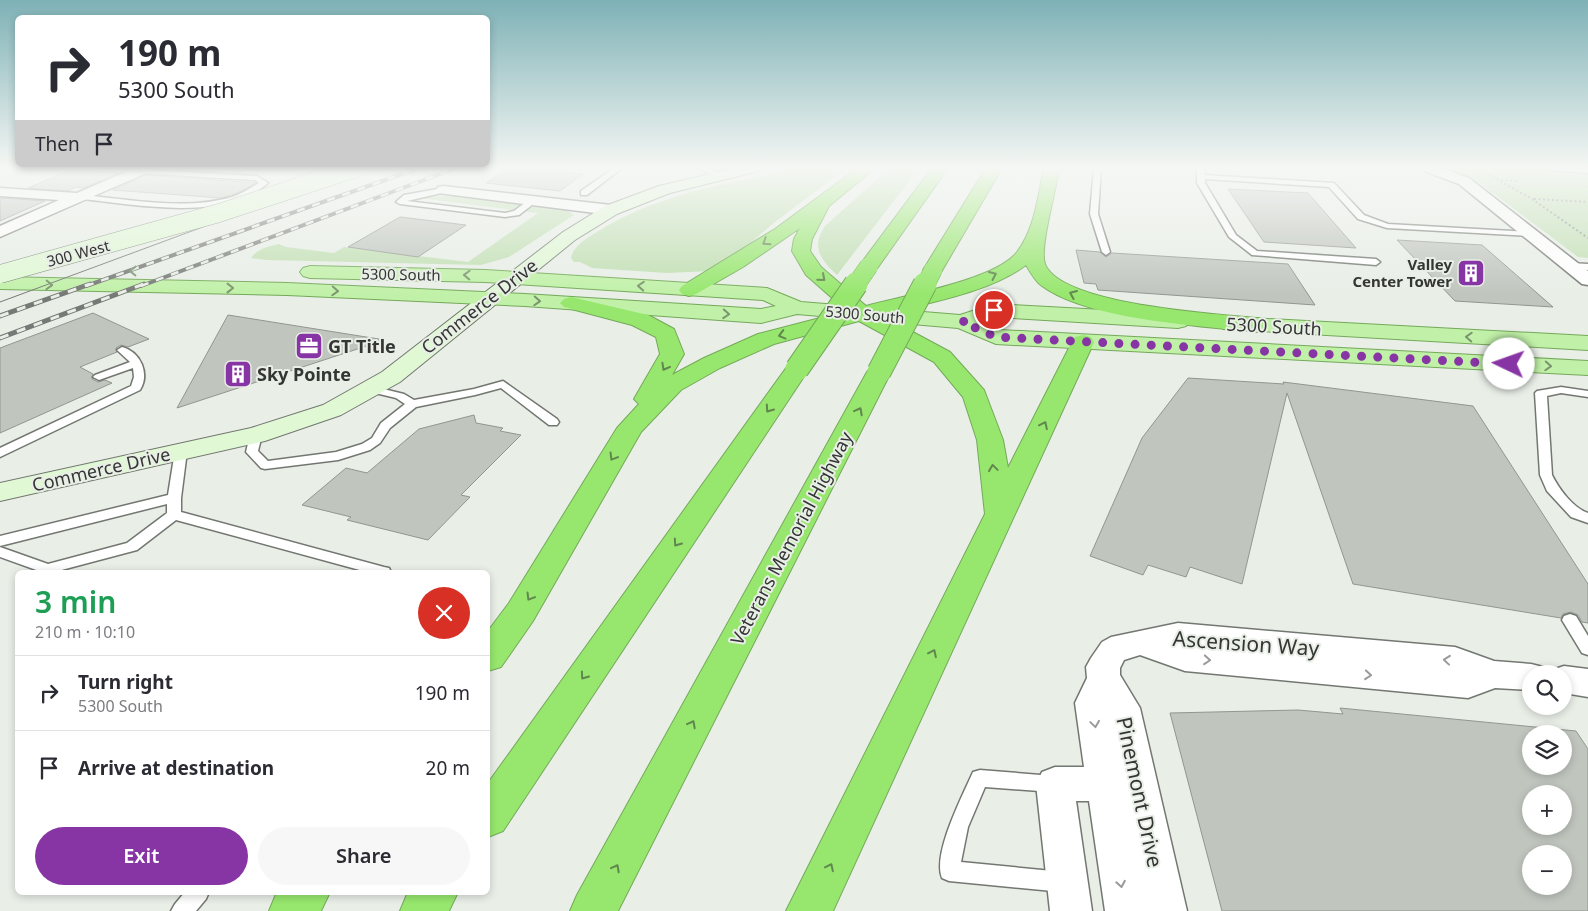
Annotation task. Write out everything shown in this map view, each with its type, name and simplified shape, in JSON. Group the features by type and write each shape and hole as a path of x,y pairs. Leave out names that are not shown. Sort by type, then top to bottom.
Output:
{"highway":[{"path":"690,290 814,211"},
{"path":"819,211 803,239 802,251 813,271 863,314 942,357 975,395 990,440 1000,516"},
{"path":"490,814 797,369 909,211"},
{"name":"Veterans Memorial Highway","path":"593,911 933,270 969,211"},
{"path":"1042,211 1039,225 1036,265 1048,283 1088,301 1110,306 1258,325"},
{"path":"630,428 672,386 712,363 766,339 969,285 998,274 1023,257 1039,225"},
{"path":"490,654 520,612 672,354 666,334 640,320 571,303"},
{"path":"809,911 1083,342"},
{"path":"292,911 305,895"},
{"path":"423,911 433,895"}],"main road":[{"name":"5300 South","path":"0,268 417,274 515,278 767,294 798,308"},
{"name":"5300 South","path":"0,284 287,289 571,303 761,316 798,308 962,322 996,337 1588,368"},
{"name":"5300 South","path":"962,322 994,310 1588,343"}],"street":[{"path":"0,232 50,211"},
{"name":"300 West","path":"0,274 224,211"},
{"name":"Commerce Drive","path":"0,492 256,435 332,410 391,377 569,236 610,211"},
{"path":"1501,211 1588,280"},
{"name":"Ascension Way","path":"1143,643 1185,658 1468,684 1493,674 1522,676"},
{"name":"Pinemont Drive","path":"1143,643 1122,646 1113,651 1103,667 1104,678 1123,708 1166,911"},
{"name":"Pinemont Drive","path":"1104,678 1092,703 1126,911"},
{"path":"1070,897 1055,784 1104,784"}],"lane":[{"path":"469,211 505,215 520,211"},
{"path":"1094,211 1106,252"},
{"path":"1216,211 1233,238 1255,253 1262,263"},
{"path":"1355,211 1361,217 1386,226 1530,234"},
{"path":"1255,253 1376,262"},
{"path":"1570,266 1588,267"},
{"path":"0,453 136,388 140,381 136,363 130,354 122,350"},
{"path":"99,377 136,363"},
{"path":"256,435 252,452 264,465 338,456 371,444 385,426 412,404 504,384 553,422"},
{"path":"371,389 400,396 412,404"},
{"path":"1588,394 1561,390 1541,394 1546,475 1552,488 1576,514 1588,518"},
{"path":"174,515 174,498 181,452"},
{"path":"0,541 174,498"},
{"path":"0,552 48,568 132,547 174,515"},
{"path":"174,515 377,570"},
{"path":"1570,620 1588,649"},
{"path":"1055,784 980,778 958,827 949,871 1070,897"},
{"path":"182,911 196,895"}],"path":[{"path":"1549,211 1588,238"}],"green space":[{"path":"518,211 567,211 574,215 509,257 481,265 267,260 251,258 260,250 279,244 286,247 334,253 344,247 468,262 538,213"},
{"path":"640,211 790,211 735,256 710,271 667,273 592,268 580,262 574,262 571,258 577,246 621,218"},
{"path":"842,211 886,211 837,275 826,264 819,252 819,240 825,226"},
{"path":"1516,211 1588,211 1588,258 1578,257"}],"building":[{"path":"0,211 24,211 0,221"},
{"path":"1243,211 1323,211 1356,248 1264,242"},
{"path":"400,217 466,225 418,257 348,247"},
{"name":"Valley Center Tower","path":"1397,240 1482,245 1553,307 1455,301"},
{"path":"1076,250 1100,252 1106,257 1112,253 1288,264 1315,305 1098,290 1096,284 1084,283"},
{"path":"93,313 149,339 128,347 121,345 116,348 117,352 80,367 93,374 92,379 98,382 105,380 112,383 0,433 0,348"},
{"name":"Sky Pointe","path":"228,315 385,340 177,408"},
{"path":"1188,378 1284,384 1283,382 1473,406 1588,584 1588,623 1582,622 1578,615 1571,612 1563,614 1561,618 1353,584 1287,393 1242,584 1190,567 1186,577 1148,565 1143,575 1090,556 1142,438"},
{"path":"474,415 476,423 503,428 500,431 521,435 461,495 470,497 428,540 347,520 351,517 302,505 346,468 367,473 419,429"},
{"path":"1340,708 1522,726 1522,775 1572,775 1572,731 1576,731 1588,749 1588,911 1222,911 1170,713 1298,710 1343,714"}],"tram line":[{"path":"0,302 245,211"}],"railway":[{"path":"86,286 299,211"},
{"path":"141,286 343,211"},
{"path":"0,316 90,284"},
{"path":"0,338 144,284"}],"place":[{"name":"Valley Center Tower","path":"1471,273"},
{"name":"GT Title","path":"309,346"},
{"name":"Sky Pointe","path":"238,374"}],"route":[{"path":"994,310 962,322 996,337 1509,364"}]}
